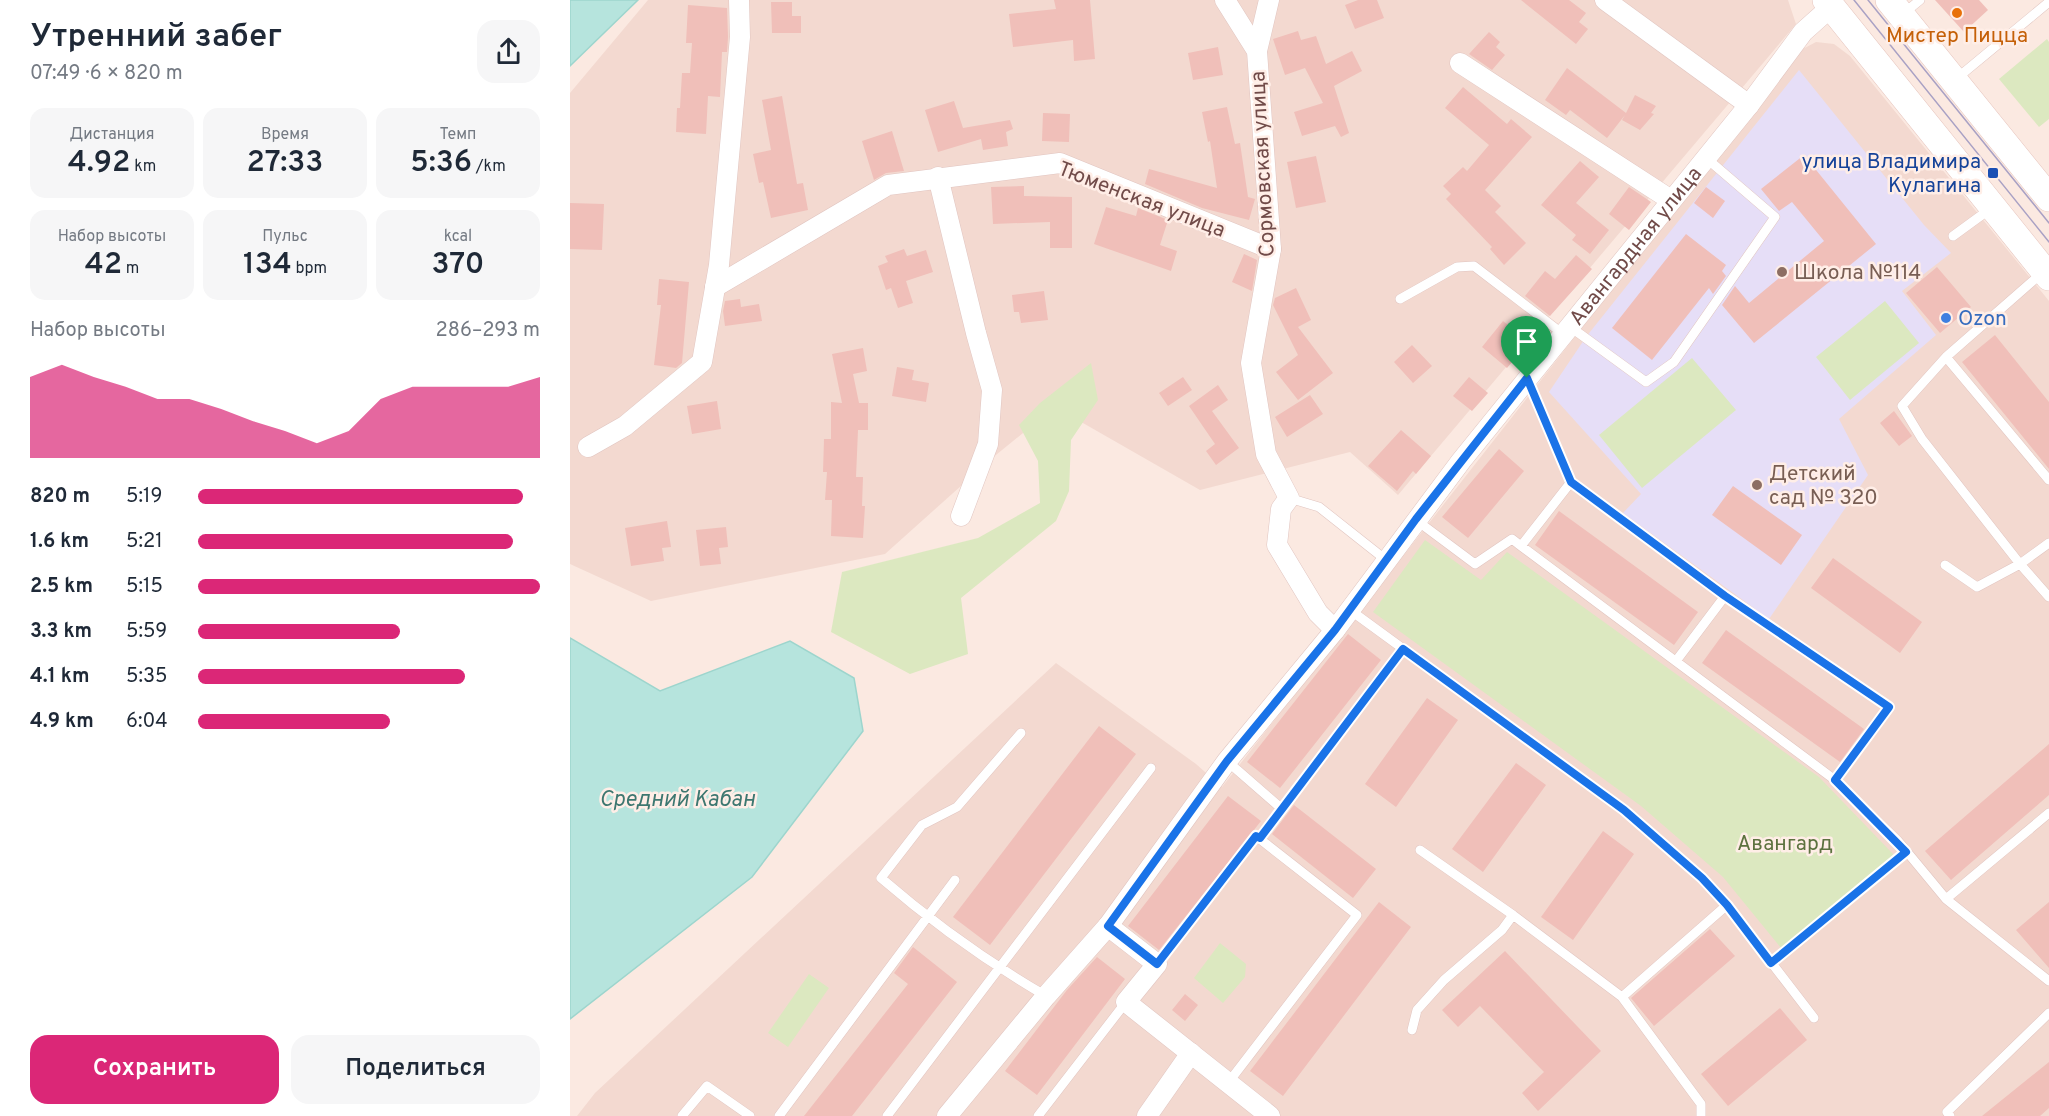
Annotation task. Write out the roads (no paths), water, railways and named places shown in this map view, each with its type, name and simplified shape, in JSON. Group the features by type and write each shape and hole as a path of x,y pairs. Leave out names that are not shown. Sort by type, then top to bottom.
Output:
{"main road":[{"path":"1829,4 2046,274"},
{"path":"1903,5 1954,81 2049,198"}],"street":[{"path":"588,447 626,426 702,362 719,265 740,37 739,0"},
{"name":"Сормовская улица","path":"1225,0 1257,51 1271,249 1251,363 1266,454 1289,498"},
{"path":"1257,51 1269,0"},
{"path":"1605,0 1749,105"},
{"name":"Авангардная улица","path":"947,1116 1046,996 1108,926 1227,761 1335,630 1416,519 1527,378 1749,105 1803,32 1829,4"},
{"path":"1460,63 1671,200"},
{"name":"Тюменская улица","path":"715,287 888,185 1060,163 1271,249"},
{"path":"938,177 992,390 988,444 961,516"},
{"path":"1289,498 1281,509 1276,545 1318,613 1335,630"},
{"path":"1108,926 1157,964 1126,1002 1270,1116"},
{"path":"1147,1116 1191,1053"}],"lane":[{"path":"1954,81 2049,2"},
{"path":"1400,299 1457,267 1474,266 1646,382 1674,362 1775,217 1705,157"},
{"path":"1953,236 1992,207"},
{"path":"2046,274 1946,357 1902,406 1922,439 2020,564 2049,597"},
{"path":"1946,357 2049,480"},
{"path":"1527,378 1571,482 1725,596 1889,707 1835,780"},
{"path":"1521,546 1571,482"},
{"path":"1289,498 1319,507 1386,560"},
{"path":"1416,519 1474,564 1512,539 1835,780 1906,852 1946,898 2049,981"},
{"path":"1945,565 1977,587 2020,564 2049,543"},
{"path":"1676,661 1725,596"},
{"path":"1350,610 1624,810 1702,878 1727,905 1814,1018"},
{"path":"1260,838 1403,649"},
{"path":"1021,733 957,807 922,825 881,878 927,917 999,969 1046,996"},
{"path":"1227,761 1282,809"},
{"path":"886,1116 1152,768"},
{"path":"1946,898 2049,813"},
{"path":"1157,964 1256,836 1357,915 1228,1083"},
{"path":"1420,850 1622,997 1701,1104 1701,1116"},
{"path":"1771,963 1906,852"},
{"path":"779,1116 955,880"},
{"path":"1622,997 1727,905"},
{"path":"1412,1030 1417,1010 1423,1003 1444,980 1502,930 1512,915"},
{"path":"1038,1116 1126,1002"},
{"path":"1950,1116 1947,1112 2049,1013"},
{"path":"682,1116 707,1086 750,1116"}],"water":[{"path":"570,0 638,0 570,66"},
{"name":"Средний Кабан","path":"570,638 660,691 790,641 854,678 863,731 752,877 570,1019"}],"tram line":[{"path":"1854,0 2049,242"},
{"path":"1868,0 2049,223"}],"place":[{"name":"Мистер Пицца","path":"1957,13"},
{"name":"улица Владимира Кулагина","path":"1993,173"},
{"name":"Школа №114","path":"1782,272"},
{"name":"Ozon","path":"1946,318"},
{"name":"Детский сад № 320","path":"1757,485"}],"park label":[{"name":"Авангард","path":"1785,843"}]}
